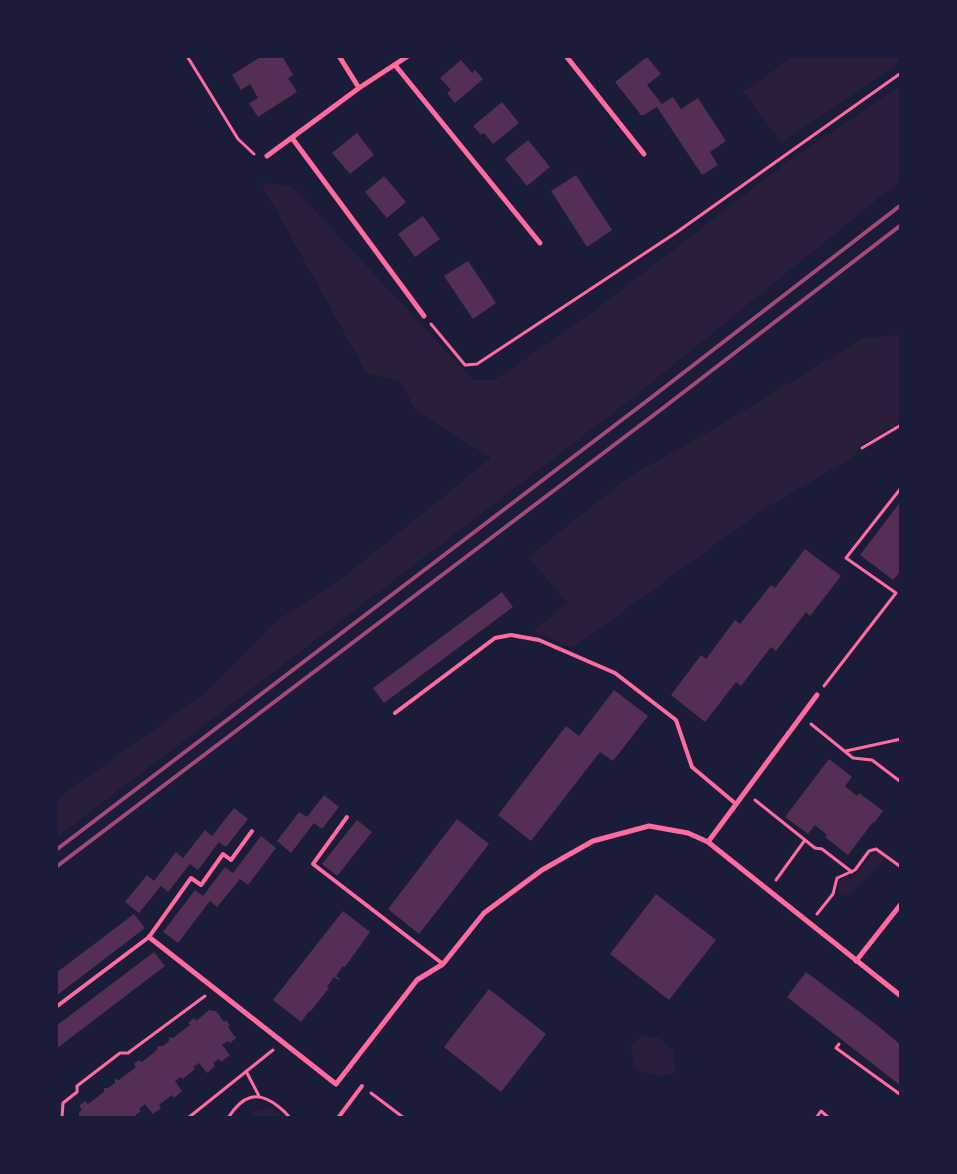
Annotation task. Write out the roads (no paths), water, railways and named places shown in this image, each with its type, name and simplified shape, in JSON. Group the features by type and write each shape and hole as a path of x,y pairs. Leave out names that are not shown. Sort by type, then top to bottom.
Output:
{"street":[{"path":"340,56 359,88"},
{"path":"266,156 359,88 408,56"},
{"path":"566,56 644,154"},
{"path":"394,65 540,243"},
{"path":"292,138 424,316"},
{"path":"708,842 818,696"},
{"path":"149,937 336,1084 416,980 443,964 484,913 542,870 593,840 649,826 688,833 708,842 901,996"},
{"path":"856,961 901,904"}],"lane":[{"path":"395,713 494,638 510,634 539,640 615,673 676,720 692,767 736,804"},
{"path":"347,816 313,864 443,964"},
{"path":"56,1007 149,937 191,878 201,885 222,854 231,860 252,831"},
{"path":"338,1118 362,1086"}],"railway":[{"path":"56,850 652,397 901,205"},
{"path":"56,867 663,408 901,225"}]}
